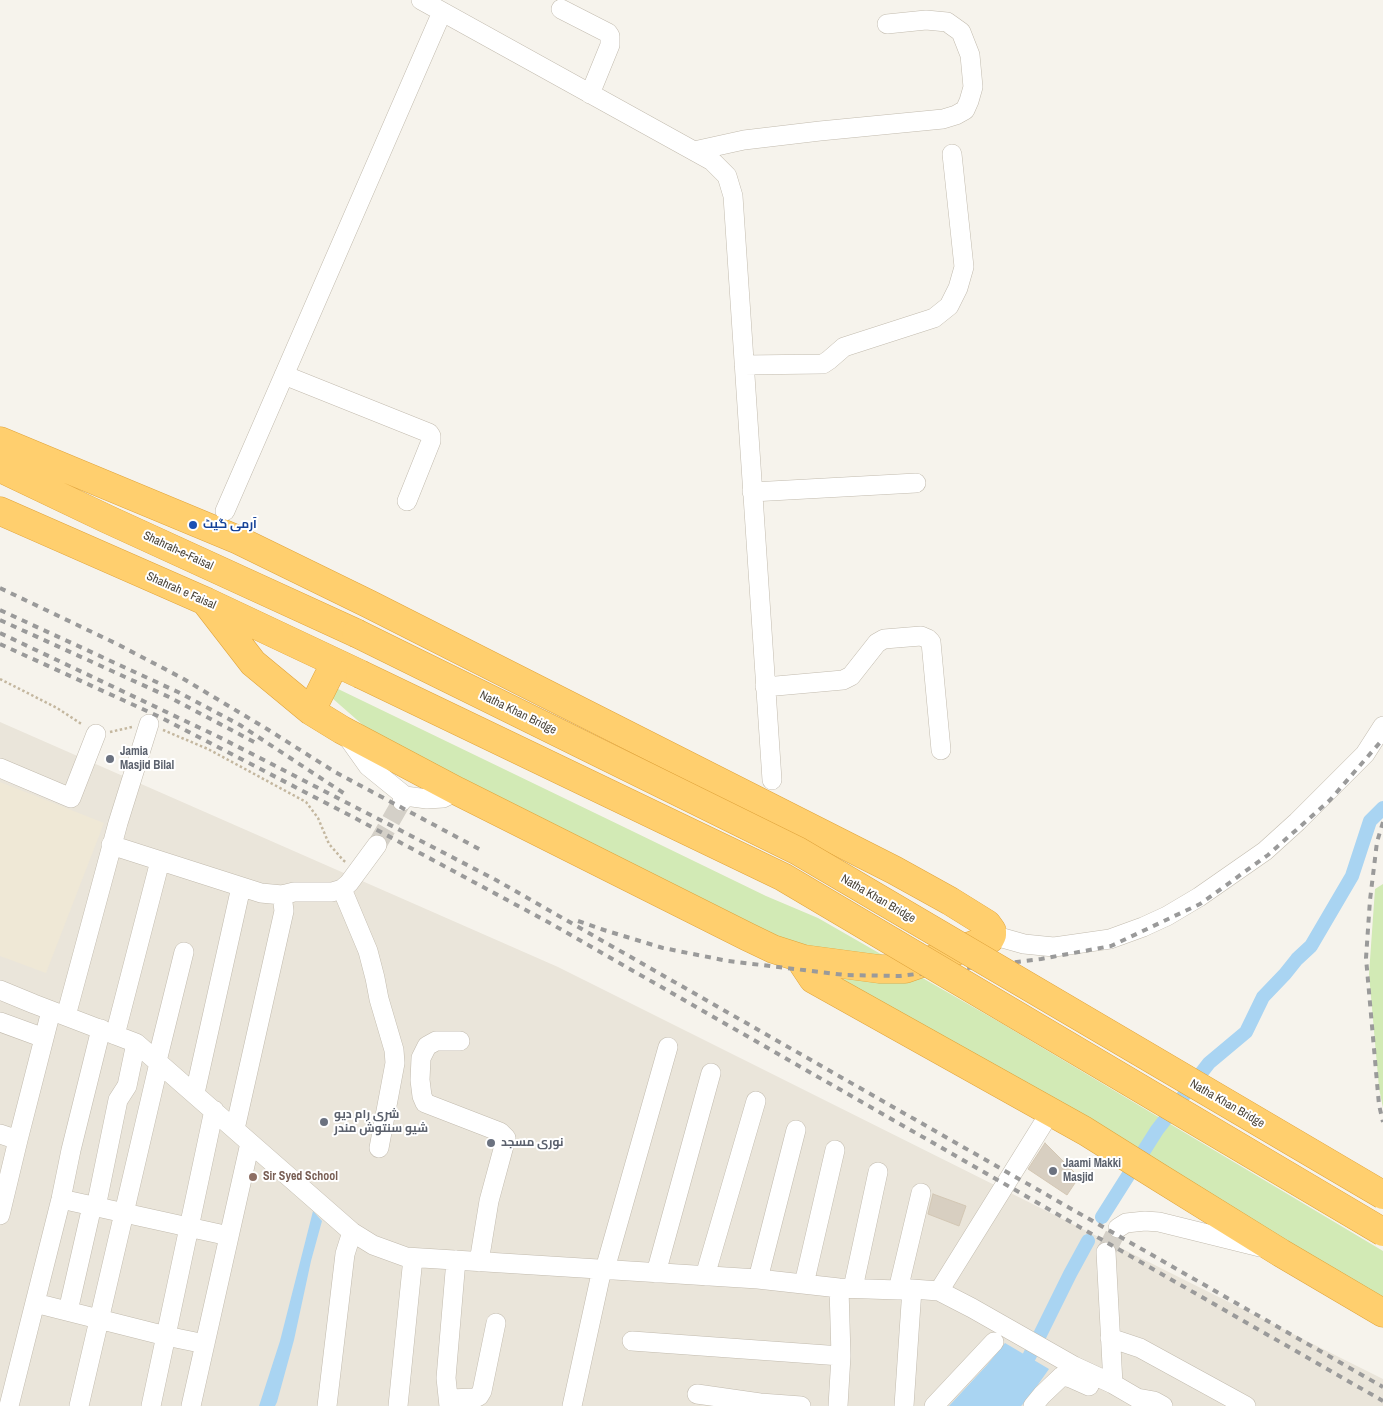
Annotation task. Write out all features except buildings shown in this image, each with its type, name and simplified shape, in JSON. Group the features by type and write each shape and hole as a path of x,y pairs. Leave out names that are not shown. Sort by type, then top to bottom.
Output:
{"highway":[{"path":"0,441 236,539 369,604 894,870 987,924 991,928 992,935 990,939 905,969 879,969 804,959 772,949 457,791 342,730 311,711 253,662 205,601"},
{"name":"Shahrah-e-Faisal","path":"0,468 356,633"},
{"name":"Shahrah e Faisal","path":"0,512 205,601 783,877 1383,1232"},
{"path":"299,607 310,575"},
{"name":"Natha Khan Bridge","path":"356,633 798,852 1383,1195"},
{"path":"311,711 335,663"},
{"path":"804,959 803,964 813,979 1051,1111 1281,1253 1383,1313"}],"street":[{"path":"420,0 712,161 728,176 733,196 772,780"},
{"path":"561,9 608,33 610,36 610,46 590,94"},
{"path":"224,511 442,12"},
{"path":"694,151 744,140 820,130 943,119 964,110 973,87 970,54 961,32 947,22 926,20 887,24"},
{"path":"744,365 823,364 844,347 934,318 949,306 958,288 964,266 952,154"},
{"path":"284,375 428,433 431,436 431,441 407,501"},
{"path":"752,492 916,483"},
{"path":"766,687 843,680 851,676 877,643 884,638 922,636 928,638 931,642 941,750"},
{"path":"0,1214 9,1137 44,1038 59,1014 149,724"},
{"path":"342,730 368,766 404,799 443,798 457,791"},
{"path":"0,768 71,798 96,734"},
{"path":"992,935 1024,944 1054,947 1110,939 1166,916 1200,896 1265,851 1297,822 1375,740"},
{"path":"111,846 261,893 282,894 294,892 332,892 342,889 349,883 377,845"},
{"path":"9,1406 61,1199 71,1150 160,861"},
{"path":"194,1093 241,887"},
{"path":"342,889 368,951 379,999 394,1050 395,1063 379,1148"},
{"path":"235,1129 284,912 282,894"},
{"path":"79,1406 184,952"},
{"path":"0,990 136,1043 352,1232 373,1245 406,1257 758,1279 846,1288 939,1291 1074,1366 1113,1384 1135,1399"},
{"path":"0,1022 44,1038"},
{"path":"460,1041 436,1041 427,1046 421,1058 420,1080 425,1103 500,1132 506,1138 488,1201 480,1262"},
{"path":"68,1311 118,1100 127,1086 136,1043"},
{"path":"572,1406 603,1269 668,1047"},
{"path":"656,1272 711,1073"},
{"path":"705,1276 756,1101"},
{"path":"151,1406 214,1110"},
{"path":"939,1291 1051,1111"},
{"path":"758,1279 796,1130"},
{"path":"191,1406 250,1143"},
{"path":"804,1284 835,1150"},
{"path":"838,1406 846,1288 878,1172"},
{"path":"904,1406 905,1290 921,1192"},
{"path":"61,1199 229,1236"},
{"path":"1118,1228 1126,1223 1159,1222 1281,1253"},
{"path":"327,1406 345,1254 352,1232"},
{"path":"1106,1252 1113,1384"},
{"path":"398,1406 413,1258"},
{"path":"456,1260 446,1378 449,1403 475,1398 482,1391 496,1323"},
{"path":"35,1303 205,1344"},
{"path":"1110,1338 1140,1348 1246,1406"},
{"path":"632,1341 841,1356"},
{"path":"934,1406 994,1342"},
{"path":"1032,1406 1062,1376 1071,1378 1118,1400 1154,1401 1163,1406"},
{"path":"697,1394 760,1405 802,1406"}],"path":[{"path":"0,679 57,708 96,734 149,724 208,750 306,802 318,818 329,844 342,860 358,870"}],"shaded area":[{"path":"0,722 558,967 1383,1379 1383,1406 0,1406"},
{"path":"0,782 104,823 46,973 0,956"}],"green space":[{"path":"334,687 766,896 818,918 1001,1023 1383,1251 1383,1301 364,726 332,698"},
{"path":"1383,884 1383,1108 1379,1088 1369,974 1375,889"}],"water":[{"path":"313,1211 322,1221 311,1261 294,1340 277,1402 275,1406 259,1406 280,1341"},
{"path":"1005,1343 1049,1369 1027,1400 1021,1406 949,1406 987,1365"}],"waterway":[{"path":"1102,1217 1157,1130 1209,1063 1246,1032 1263,997 1311,946 1352,876 1370,821 1383,808"},
{"path":"1029,1357 1088,1241"}],"tunnel":[{"path":"377,845 402,801"},
{"path":"1106,1252 1118,1228"}],"railway":[{"path":"0,588 117,644 182,678 335,772 481,850"},
{"path":"0,610 178,692 240,725 348,796"},
{"path":"0,620 169,697 256,743"},
{"path":"0,633 219,737 496,880 1383,1387"},
{"path":"0,644 160,717 353,817 548,922 1383,1401"},
{"path":"578,921 663,948 728,961 845,975 900,976 1041,959 1111,946 1200,904 1268,855 1330,800 1383,739"},
{"path":"1383,822 1377,842 1366,958 1379,1105 1383,1122"}],"place":[{"name":"آرمی گیٹ","path":"193,525"},
{"name":"Jamia Masjid Bilal","path":"110,759"},
{"name":"شری رام دیو شیو سنتوش مندر","path":"324,1122"},
{"name":"نوری مسجد","path":"491,1143"},
{"name":"Jaami Makki Masjid","path":"1053,1171"},
{"name":"Sir Syed School","path":"253,1177"}]}
